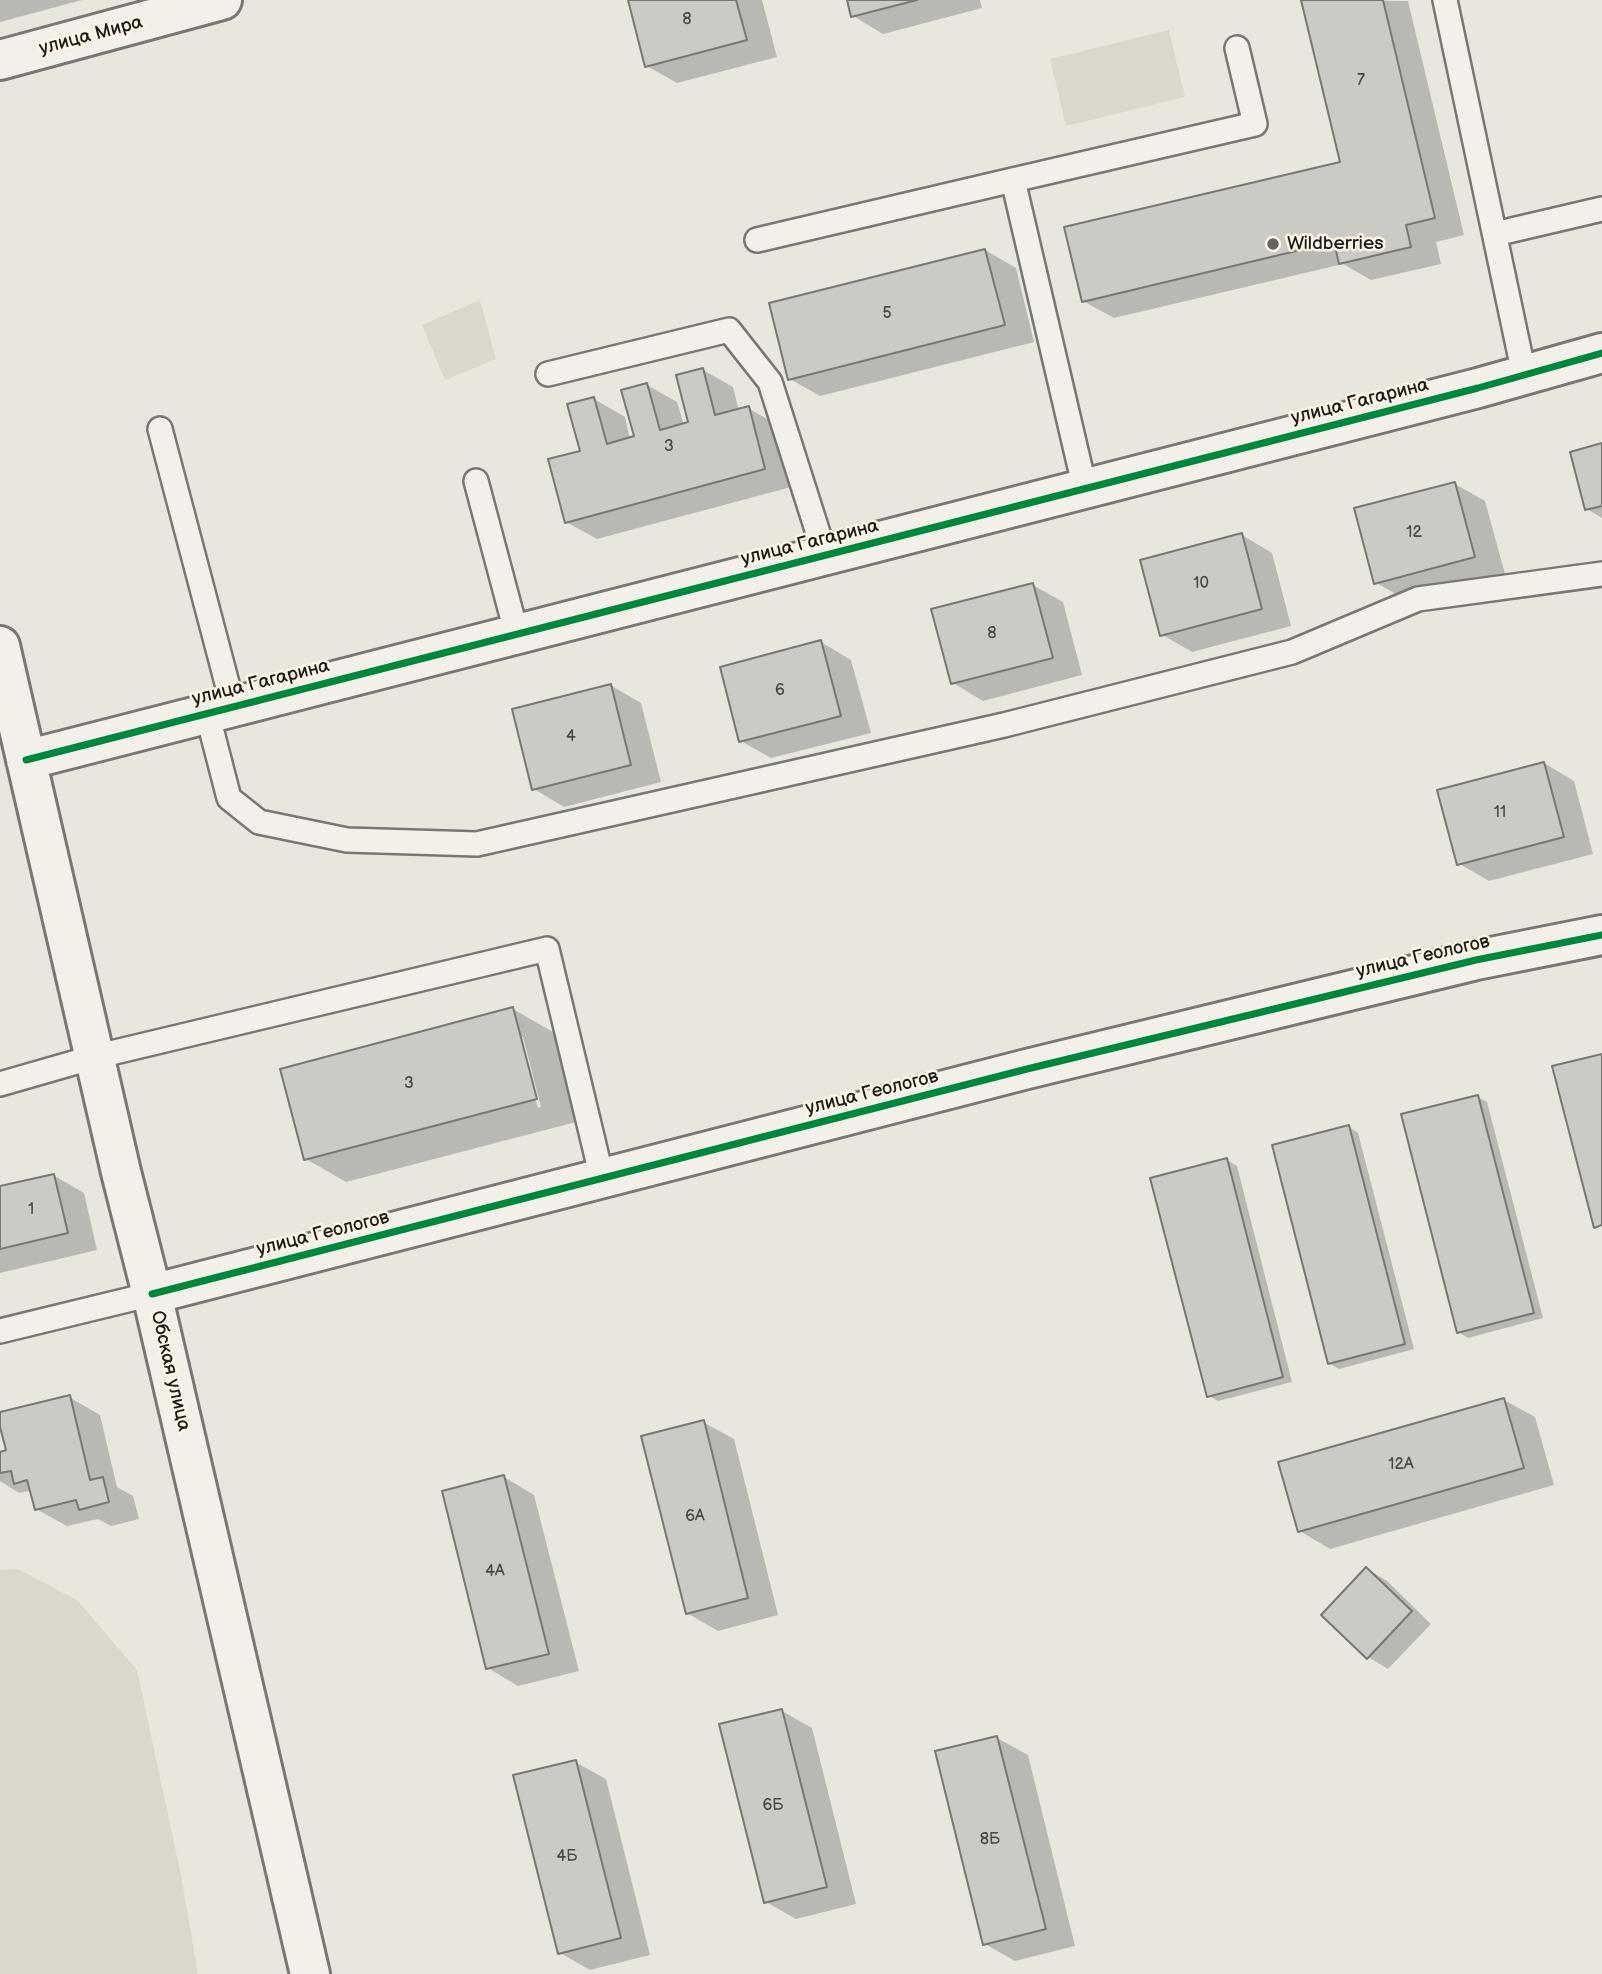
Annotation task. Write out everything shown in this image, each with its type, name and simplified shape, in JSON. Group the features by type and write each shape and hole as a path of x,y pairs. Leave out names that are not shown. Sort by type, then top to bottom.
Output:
{"street":[{"name":"улица Мира","path":"0,60 222,0"},
{"name":"улица Гагарина","path":"26,760 1602,354"},
{"name":"Обская улица","path":"0,646 310,1974"},
{"name":"улица Геологов","path":"152,1294 1027,1069 1476,960 1602,935"}],"lane":[{"path":"1446,0 1524,374"},
{"path":"757,240 1255,124 1237,48"},
{"path":"1013,180 1085,489"},
{"path":"1495,234 1602,208"},
{"path":"548,374 729,330 769,382 825,555"},
{"path":"160,429 220,710 229,798 259,822 348,840 477,844 1004,725 1292,652 1418,599 1602,574"},
{"path":"476,481 517,635"},
{"path":"0,1084 94,1057 547,949 602,1178"},
{"name":"улица Геологов","path":"0,1331 152,1294"}],"shaded area":[{"path":"1169,30 1185,97 1066,126 1050,59"},
{"path":"480,300 496,359 445,380 422,325"},
{"path":"18,1569 77,1600 137,1670 181,1875 198,1974 0,1974 0,1570"}],"building":[{"path":"628,0 736,0 747,40 645,67"},
{"path":"847,0 917,0 851,17"},
{"path":"1301,0 1383,0 1435,218 1406,225 1411,247 1339,264 1334,242 1082,302 1064,227 1340,162"},
{"path":"985,249 1005,325 788,380 769,303"},
{"path":"703,368 715,415 749,406 765,469 565,523 548,459 580,451 567,404 594,397 607,444 634,436 621,390 647,383 660,430 688,422 676,375"},
{"path":"1602,443 1602,506 1585,510 1570,452"},
{"path":"1455,482 1475,557 1374,584 1354,508"},
{"path":"1242,533 1262,609 1160,636 1140,560"},
{"path":"1033,583 1053,658 951,684 931,609"},
{"path":"821,640 841,716 739,742 720,667"},
{"path":"611,684 631,765 532,790 512,709"},
{"path":"1544,762 1564,837 1457,865 1437,790"},
{"path":"513,1007 537,1099 304,1160 280,1069"},
{"path":"1602,1054 1602,1225 1594,1228 1552,1066"},
{"path":"1478,1095 1534,1313 1457,1333 1401,1114"},
{"path":"1349,1125 1405,1344 1328,1364 1272,1145"},
{"path":"1227,1158 1283,1377 1207,1397 1150,1178"},
{"path":"54,1174 68,1233 0,1249 0,1186"},
{"path":"70,1395 90,1480 103,1477 109,1502 79,1510 76,1500 35,1510 27,1480 14,1484 11,1471 0,1473 0,1452 6,1450 0,1427 0,1412"},
{"path":"1504,1398 1524,1468 1298,1532 1278,1462"},
{"path":"704,1420 748,1598 686,1614 641,1436"},
{"path":"504,1475 549,1654 486,1669 442,1491"},
{"path":"1366,1567 1412,1611 1367,1659 1321,1615"},
{"path":"782,1709 827,1887 764,1903 719,1724"},
{"path":"997,1736 1046,1929 983,1945 935,1751"},
{"path":"576,1760 621,1938 558,1954 513,1775"}],"cycle path":[{"path":"26,760 1478,388 1602,353"},
{"path":"152,1294 1027,1069 1476,960 1602,935"}],"place":[{"name":"Wildberries","path":"1273,244"}]}
